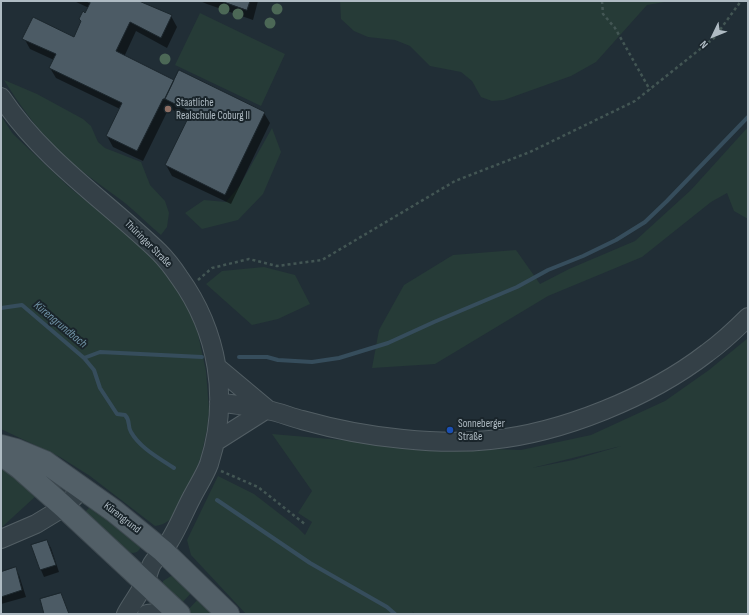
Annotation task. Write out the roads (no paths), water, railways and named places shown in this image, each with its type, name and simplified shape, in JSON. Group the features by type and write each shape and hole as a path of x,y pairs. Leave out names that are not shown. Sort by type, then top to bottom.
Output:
{"main road":[{"name":"Kürengrund","path":"1,446 16,450 45,462 83,488 163,551 228,614"},
{"path":"1,454 20,468 64,507 177,612"}],"street":[{"name":"Thüringer Straße","path":"1,97 20,123 63,169 112,209 161,254 188,289 202,315 212,341 218,368 219,408 215,442 208,465 163,551 158,569 145,582 126,614"},
{"path":"219,408 266,410 359,433 402,439 451,441 490,440 515,437 575,421 632,399 668,379 706,354 726,338 748,317"},
{"path":"218,368 266,410"},
{"path":"215,442 266,410"},
{"path":"1,538 36,524 64,507 83,488"},
{"path":"147,614 177,612"}],"waterway":[{"path":"239,357 267,357 278,360 312,362 339,358 388,343 517,287 548,270 583,256 616,240 645,222 748,117"},
{"name":"Kürengrundbach","path":"1,308 22,305 84,358 94,370 100,388 117,414 125,415 127,417 130,430 139,443 174,468"},
{"path":"84,358 100,352 202,357"},
{"path":"217,500 310,563 387,607 395,614"}],"place":[{"name":"Staatliche Realschule Coburg II","path":"168,109"},
{"name":"Sonneberger Straße","path":"450,430"}]}
